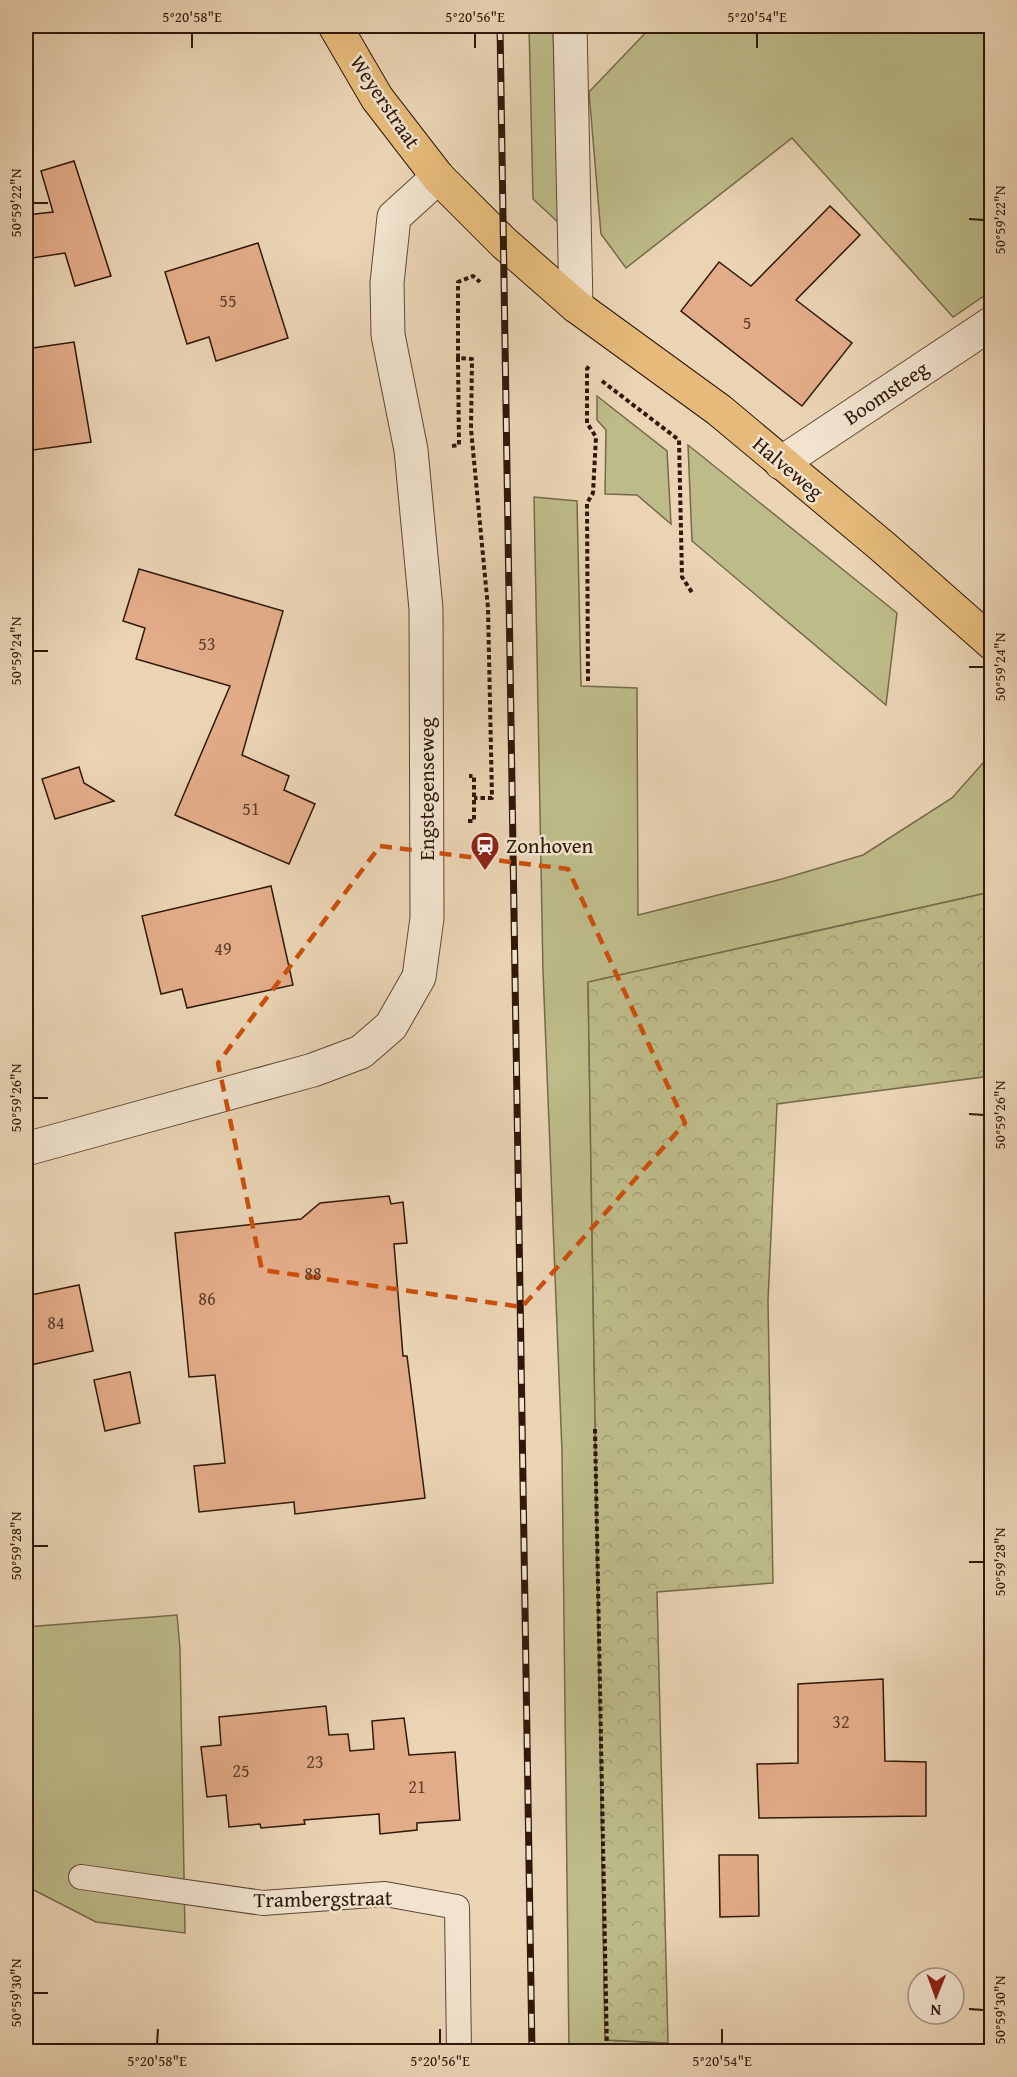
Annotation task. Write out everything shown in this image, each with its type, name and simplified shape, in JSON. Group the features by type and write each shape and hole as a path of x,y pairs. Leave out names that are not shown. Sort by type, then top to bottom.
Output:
{"main road":[{"name":"Weyerstraat","path":"335,26 377,98 438,177"},
{"name":"Halveweg","path":"438,177 504,243 576,306 719,410 890,553 992,643"}],"street":[{"path":"570,26 576,306"},
{"name":"Engstegenseweg","path":"26,1149 313,1070 361,1052 391,1026 419,977 427,918 426,609 411,450 388,334 387,283 394,217 438,177"},
{"name":"Boomsteeg","path":"782,463 992,322"}],"lane":[{"name":"Trambergstraat","path":"81,1877 263,1903 385,1894 457,1907 459,2052"}],"path":[{"path":"459,445 458,282 472,276 489,289"},
{"path":"588,681 586,503 593,493 596,437 587,423 587,369 615,334"},
{"path":"458,358 472,358 471,429 488,608 492,798 474,798"},
{"path":"578,362 679,440 682,576 693,594"},
{"path":"474,776 474,821"},
{"path":"595,1429 606,2052"}],"highlighted area":[{"path":"380,846 568,869 685,1123 522,1307 262,1270 218,1063"}],"green space":[{"path":"529,26 553,26 559,223 533,199"},
{"path":"652,26 991,26 991,291 953,317 792,138 626,268 601,234 589,92"},
{"path":"597,396 667,451 671,524 637,495 605,494 606,430 597,420"},
{"path":"688,445 897,613 886,705 692,541"},
{"path":"534,497 577,501 581,686 637,688 638,915 782,879 863,855 952,798 991,754 991,892 588,982 605,2040 668,2043 669,2051 569,2051 562,1452 543,971"},
{"path":"991,892 991,1076 777,1104 768,1301 773,1583 657,1592 668,2043 605,2040 588,982"},
{"path":"177,1615 180,1649 185,1933 96,1922 26,1886 26,1627"}],"building":[{"path":"74,161 111,276 75,286 65,253 26,259 26,215 53,212 41,171"},
{"path":"830,206 860,235 796,300 852,343 802,406 681,311 719,262 751,286"},
{"path":"258,243 288,338 216,361 209,337 187,344 165,272"},
{"path":"74,342 91,442 26,451 26,349"},
{"path":"139,569 283,611 242,755 289,776 284,790 315,804 289,864 175,815 230,686 136,659 145,628 123,621"},
{"path":"79,767 84,783 114,801 55,819 42,779"},
{"path":"271,886 293,985 187,1008 182,989 161,994 142,916"},
{"path":"389,1196 391,1204 403,1202 407,1243 394,1244 403,1356 407,1356 425,1498 295,1514 294,1502 199,1512 194,1466 225,1463 215,1375 189,1377 175,1233 301,1219 320,1203"},
{"path":"79,1285 93,1351 26,1366 26,1296"},
{"path":"130,1372 140,1423 105,1431 94,1380"},
{"path":"883,1679 885,1761 926,1762 926,1816 759,1818 757,1764 798,1763 798,1684"},
{"path":"326,1706 329,1735 348,1734 350,1751 374,1749 372,1721 404,1718 409,1755 455,1752 460,1820 417,1823 417,1830 380,1834 379,1814 304,1820 305,1824 261,1828 260,1824 229,1827 226,1795 207,1797 201,1747 221,1745 219,1717"},
{"path":"719,1855 758,1855 759,1916 720,1917"}],"railway":[{"path":"500,26 532,2052"}],"place":[{"name":"Zonhoven","path":"485,872"}]}
